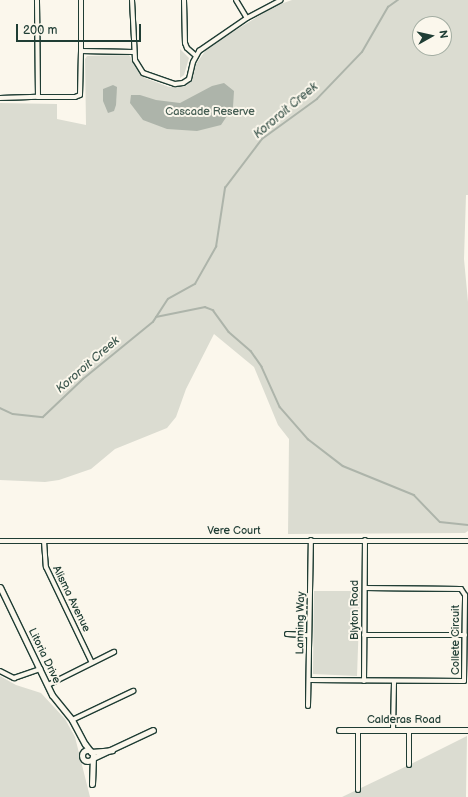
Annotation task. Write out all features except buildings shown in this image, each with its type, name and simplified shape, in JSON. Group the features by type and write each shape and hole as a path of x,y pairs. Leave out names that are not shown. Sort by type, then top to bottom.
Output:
{"street":[{"path":"37,0 38,98"},
{"path":"0,98 75,97 80,95 81,0"},
{"path":"132,0 133,52 143,73 175,84 182,83 189,79 195,55 247,18 281,0"},
{"path":"184,0 185,43 187,48 195,55"},
{"path":"236,0 247,18"},
{"path":"80,51 133,52"},
{"name":"Lanning Way","path":"308,706 311,540"},
{"name":"Blyton Road","path":"364,681 365,540"},
{"name":"Vere Court","path":"0,541 468,541"},
{"name":"Alisma Avenue","path":"44,541 46,567 92,663"},
{"name":"Litoria Drive","path":"0,587 48,685 72,720 91,752 93,758 92,784 77,730"},
{"name":"Collete Circuit","path":"309,680 464,682 465,595 461,589 365,588"},
{"path":"287,634 309,635"},
{"path":"364,634 465,635"},
{"path":"48,685 114,652"},
{"path":"0,671 14,678 40,669"},
{"path":"393,730 394,681"},
{"path":"72,720 133,691"},
{"path":"85,761 112,750 152,730"},
{"name":"Calderas Road","path":"339,730 468,730"},
{"path":"358,730 355,781 358,790"},
{"path":"408,765 409,730"},
{"path":"83,754 86,751 112,750"}],"green space":[{"name":"Cascade Reserve","path":"292,0 468,0 468,195 466,195 464,259 468,302 468,531 465,533 288,534 289,439 278,425 254,367 214,334 186,389 176,417 167,428 115,449 91,469 59,480 45,482 0,480 0,103 57,104 57,119 86,125 85,59 87,56 129,55 145,78 169,87 186,86 191,79 194,67 208,47 275,6"},
{"path":"180,49 189,58 184,75 180,78"},
{"path":"314,591 360,591 357,676 313,674"},
{"path":"0,676 16,685 41,693 65,719 75,737 90,797 0,797"},
{"path":"467,736 466,797 342,797 409,765"}],"shaded area":[{"path":"224,83 234,91 233,107 221,125 197,131 167,129 143,120 130,103 131,95 140,95 156,100 180,103 212,86"},
{"path":"113,85 117,87 116,105 114,111 108,113 103,101 103,89"}],"waterway":[{"name":"Kororoit Creek","path":"0,408 13,414 43,417 83,379 153,322 168,299 195,284 216,247 225,188 262,139 317,99 362,52 388,7 398,0"},
{"path":"156,317 205,307 213,310 229,332 251,351 262,367 280,407 308,439 343,466 414,495 440,522 468,525"}]}
